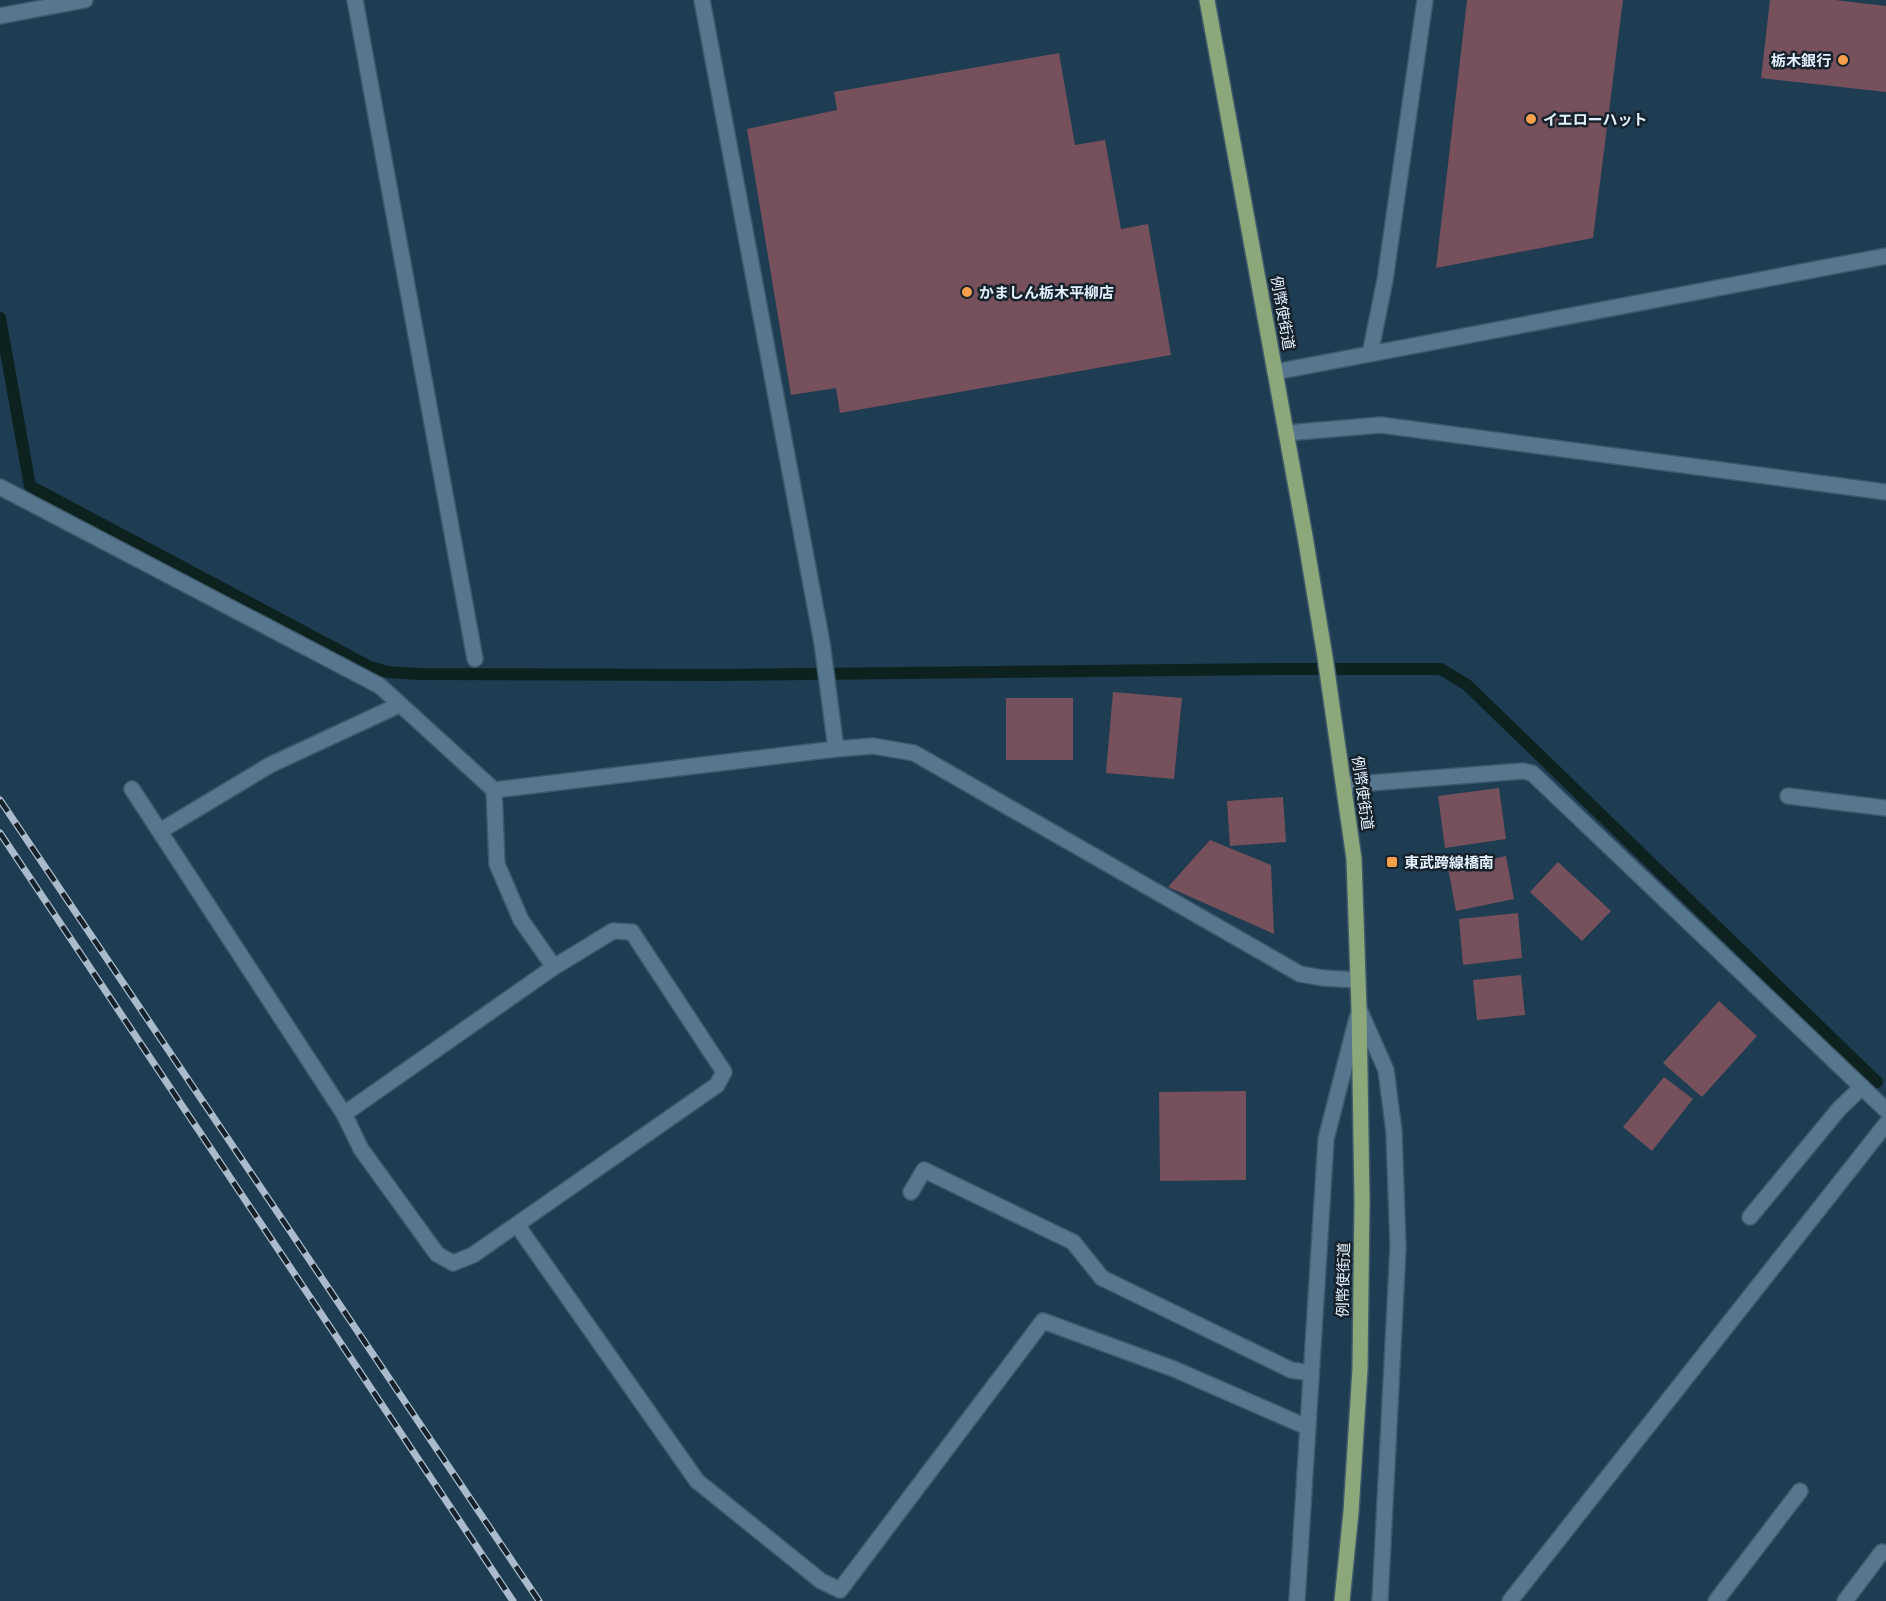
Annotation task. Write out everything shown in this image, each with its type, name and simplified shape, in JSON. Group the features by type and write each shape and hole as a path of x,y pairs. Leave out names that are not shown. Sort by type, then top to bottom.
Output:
{"main road":[{"name":"例幣使街道","path":"1207,0 1325,657 1354,859 1362,1201 1360,1369 1351,1512 1342,1601"}],"street":[{"path":"0,16 82,0"},
{"path":"355,0 475,659"},
{"path":"702,0 822,643 836,749"},
{"path":"1370,354 1385,280 1425,0"},
{"path":"1275,372 1886,256"},
{"path":"1286,433 1381,425 1886,492"},
{"path":"0,487 380,686 494,790 497,864 521,920 554,967"},
{"path":"160,831 270,765 399,705"},
{"path":"494,790 836,749 873,746 914,753 1300,974 1358,980"},
{"path":"1344,784 1523,771 1532,773 1886,1110"},
{"path":"132,789 344,1114 362,1149 438,1254 453,1263 473,1255 717,1085 724,1072 632,932 613,931 554,967 344,1114"},
{"path":"1788,796 1886,808"},
{"path":"1297,1601 1326,1139 1359,1009"},
{"path":"1359,1009 1386,1070 1394,1132 1398,1247 1380,1601"},
{"path":"1750,1217 1839,1109 1862,1087"},
{"path":"1510,1601 1886,1124"},
{"path":"911,1192 924,1170 1073,1242 1102,1278 1291,1370 1311,1373"},
{"path":"517,1224 697,1481 821,1581 840,1590 1043,1322 1174,1369 1307,1427"},
{"path":"1716,1601 1800,1491"},
{"path":"1845,1601 1882,1552"}],"building":[{"name":"イエローハット","path":"1467,0 1623,0 1593,238 1436,268"},
{"path":"1770,0 1835,0 1886,6 1886,92 1761,78"},
{"name":"かましん栃木平柳店","path":"1059,53 1075,145 1105,140 1121,229 1148,224 1171,355 840,413 836,388 791,395 747,129 837,110 834,92"},
{"path":"1113,692 1182,698 1174,779 1106,773"},
{"path":"1006,698 1073,698 1073,760 1006,760"},
{"path":"1499,788 1506,839 1445,848 1438,796"},
{"path":"1283,797 1286,842 1230,846 1227,801"},
{"path":"1210,840 1271,865 1274,934 1168,887"},
{"path":"1506,856 1514,899 1456,911 1448,868"},
{"path":"1558,862 1611,911 1582,941 1530,892"},
{"path":"1518,913 1522,958 1463,965 1459,919"},
{"path":"1521,975 1525,1015 1477,1020 1473,980"},
{"path":"1719,1001 1757,1036 1702,1097 1663,1063"},
{"path":"1664,1077 1693,1099 1652,1151 1623,1127"},
{"path":"1246,1091 1246,1180 1160,1181 1159,1092"}],"waterway":[{"path":"0,318 30,486 370,667 388,672 715,675 1441,669 1467,685 1877,1082"}],"railway":[{"path":"0,800 539,1601"},
{"path":"0,833 513,1601"}],"place":[{"name":"栃木銀行","path":"1843,60"},
{"name":"イエローハット","path":"1531,119"},
{"name":"かましん栃木平柳店","path":"967,292"},
{"name":"東武跨線橋南","path":"1392,862"}]}
